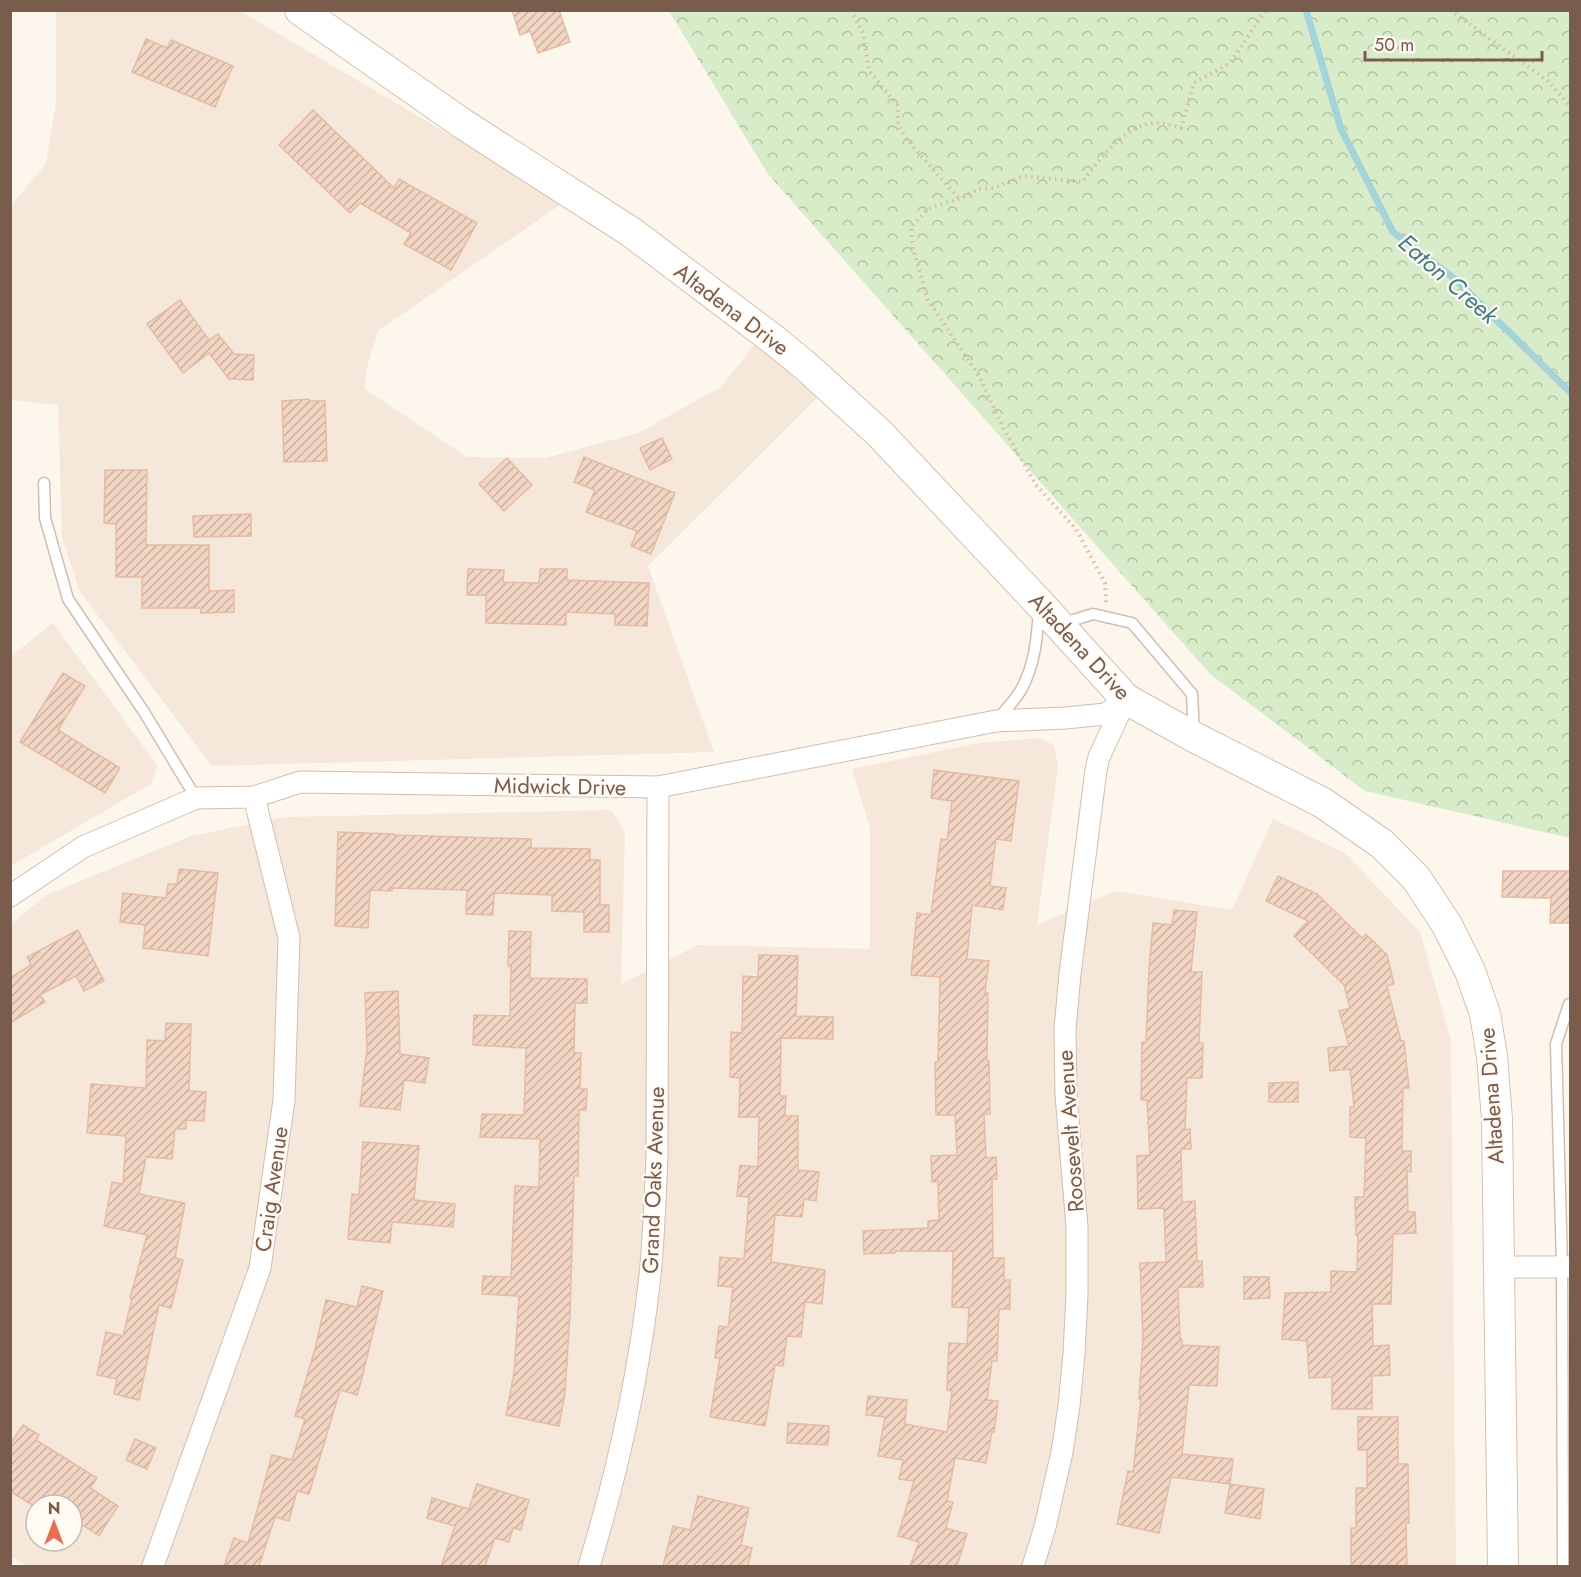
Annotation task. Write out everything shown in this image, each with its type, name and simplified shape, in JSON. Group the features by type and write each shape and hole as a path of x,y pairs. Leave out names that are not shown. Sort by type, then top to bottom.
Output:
{"main road":[{"name":"Altadena Drive","path":"300,10 463,124 631,232 774,339 880,434 1126,699 1194,737 1323,803 1382,844 1416,878 1447,925 1470,971 1485,1014 1492,1056 1497,1119 1503,1566"}],"street":[{"name":"Midwick Drive","path":"10,896 83,847 196,798 254,797 300,782 658,787 996,721 1106,714 1126,699"},
{"name":"Roosevelt Avenue","path":"1033,1566 1046,1527 1062,1452 1074,1354 1077,1227 1065,1074 1066,1003 1096,770 1099,757 1126,699"},
{"name":"Grand Oaks Avenue","path":"589,1566 624,1435 650,1275 657,1158 658,787"},
{"name":"Craig Avenue","path":"153,1566 260,1268 284,1100 289,938 254,797"},
{"path":"1498,1267 1566,1267"}],"lane":[{"path":"44,483 45,518 68,599 144,712 196,798"},
{"path":"996,721 1022,690 1049,614 1093,615 1132,623 1192,694 1194,737"},
{"path":"1563,1566 1566,1267 1556,1044 1569,1005"}],"path":[{"path":"851,10 863,33 869,71 898,106 898,126 959,199"},
{"path":"1107,618 1105,583 1076,529 1036,485 1004,429 979,376 928,300 912,249 911,227 929,208 959,199 979,189 994,188 1024,176 1082,182 1110,147 1135,128 1156,123 1181,128 1194,83 1230,63 1266,10"},
{"path":"1450,10 1548,81 1570,106"}],"shaded area":[{"path":"56,10 240,11 564,202 378,331 366,371 365,389 467,457 545,458 638,433 721,387 757,341 819,396 648,566 714,752 212,766 80,592 62,538 58,405 11,400 11,205 46,164 56,102"},
{"path":"53,623 157,765 152,783 11,866 11,656"},
{"path":"1039,738 1054,745 1058,766 1037,925 1116,891 1232,910 1273,819 1345,853 1420,932 1451,1040 1456,1566 27,1566 10,1556 10,925 46,895 191,836 285,817 611,810 625,832 621,984 698,945 870,949 870,828 852,769 979,743"}],"green space":[{"path":"669,11 1570,11 1570,838 1365,791 1210,674 768,174"}],"building":[{"path":"512,10 559,10 570,42 538,53 530,31 520,35"},
{"path":"146,39 167,48 171,40 233,66 215,107 132,72"},
{"path":"313,110 394,188 399,179 477,223 451,270 404,244 411,233 360,203 350,213 279,145"},
{"path":"180,300 209,340 218,334 234,354 254,355 253,380 229,379 209,353 183,373 147,324"},
{"path":"309,399 309,401 325,401 327,461 284,462 282,401"},
{"path":"662,438 672,459 650,470 640,448"},
{"path":"584,457 675,493 651,554 631,546 637,531 586,512 595,490 574,482"},
{"path":"507,458 532,485 504,511 479,484"},
{"path":"105,470 147,470 146,545 209,545 209,591 234,590 234,612 201,613 201,608 142,608 142,577 116,577 116,524 104,523"},
{"path":"251,514 251,536 194,537 193,516"},
{"path":"468,569 504,570 503,582 539,583 540,569 567,569 567,580 649,583 647,626 615,625 615,614 566,612 566,625 486,623 486,595 467,595"},
{"path":"63,673 85,686 58,730 120,768 105,793 20,742"},
{"path":"934,770 1019,781 1011,841 996,839 990,886 1006,888 1003,910 972,905 967,959 989,961 985,993 988,993 987,1061 989,1061 990,1114 984,1114 986,1158 996,1157 997,1179 992,1179 993,1258 1004,1258 1004,1280 1010,1280 1010,1309 999,1309 997,1361 992,1361 987,1400 998,1401 994,1432 992,1432 986,1463 955,1458 947,1501 953,1502 946,1528 967,1534 957,1566 910,1566 919,1542 898,1536 914,1481 899,1479 903,1460 878,1456 885,1417 866,1415 868,1396 907,1400 905,1424 947,1432 952,1391 947,1390 949,1343 967,1344 969,1308 952,1307 953,1251 895,1251 895,1253 864,1254 863,1231 928,1228 928,1221 939,1220 938,1181 932,1182 931,1156 957,1155 955,1115 936,1115 935,1062 938,1062 940,977 911,975 917,913 931,915 941,839 947,840 952,801 931,798"},
{"path":"338,832 531,839 531,848 590,849 590,860 600,860 600,905 609,905 609,932 584,932 584,912 552,911 552,895 494,893 493,915 466,914 467,890 392,888 392,891 370,890 368,928 335,926"},
{"path":"179,869 218,873 208,956 143,948 145,925 120,922 123,893 166,898 168,884 177,884"},
{"path":"1503,871 1570,871 1570,923 1550,923 1551,898 1502,897"},
{"path":"1278,876 1317,894 1362,938 1366,934 1387,955 1394,984 1387,986 1401,1041 1404,1041 1409,1088 1403,1088 1402,1151 1411,1151 1411,1172 1407,1171 1408,1212 1415,1212 1416,1233 1393,1234 1391,1304 1372,1304 1373,1346 1389,1345 1390,1375 1372,1376 1372,1409 1332,1409 1332,1377 1309,1378 1307,1341 1282,1339 1285,1293 1331,1292 1331,1271 1357,1272 1358,1235 1356,1235 1355,1197 1364,1197 1366,1138 1350,1137 1350,1107 1354,1107 1350,1069 1330,1071 1328,1048 1349,1046 1339,1011 1350,1008 1344,985 1294,936 1308,921 1266,901"},
{"path":"1174,910 1197,912 1191,972 1202,972 1199,1043 1203,1043 1202,1078 1187,1078 1185,1130 1190,1129 1191,1149 1181,1149 1182,1202 1195,1201 1197,1261 1202,1261 1203,1287 1178,1287 1180,1339 1182,1339 1182,1345 1219,1347 1217,1386 1189,1385 1182,1454 1233,1459 1230,1484 1171,1477 1159,1533 1117,1524 1128,1471 1133,1472 1141,1399 1139,1399 1143,1337 1140,1263 1166,1262 1164,1208 1138,1209 1137,1156 1150,1155 1147,1100 1141,1100 1142,1042 1146,1042 1153,923 1172,925"},
{"path":"78,930 104,981 84,991 76,976 40,995 45,1002 10,1023 10,978 31,965 27,957"},
{"path":"509,931 531,932 530,978 587,979 587,1003 575,1003 574,1053 581,1053 580,1089 587,1089 586,1110 579,1110 578,1176 574,1176 570,1315 565,1393 559,1426 506,1415 514,1373 519,1296 482,1294 483,1276 511,1277 515,1186 539,1187 540,1139 480,1137 482,1114 524,1115 526,1048 473,1045 474,1015 510,1016"},
{"path":"759,955 798,956 796,1016 833,1017 833,1039 781,1038 780,1096 786,1096 785,1116 798,1116 798,1170 819,1172 816,1201 804,1199 802,1217 775,1215 771,1262 825,1270 822,1304 805,1302 801,1337 787,1336 783,1366 775,1365 765,1426 710,1417 720,1358 715,1358 719,1326 728,1327 733,1287 718,1286 720,1257 744,1259 749,1197 737,1196 740,1165 758,1167 759,1117 739,1117 740,1078 730,1077 731,1032 742,1033 743,976 758,977"},
{"path":"398,991 400,1054 429,1058 425,1083 404,1080 400,1110 360,1106 367,1049 365,993"},
{"path":"166,1023 191,1024 189,1091 206,1092 204,1121 186,1120 186,1129 175,1129 172,1159 146,1157 139,1194 185,1203 175,1258 183,1260 171,1308 159,1305 139,1400 114,1394 117,1379 97,1375 106,1332 123,1336 132,1298 130,1298 147,1235 104,1226 112,1182 123,1184 126,1136 87,1133 91,1084 146,1088 147,1040 165,1041"},
{"path":"1298,1082 1298,1102 1269,1102 1269,1083"},
{"path":"363,1142 419,1146 414,1200 455,1204 453,1227 392,1222 390,1243 348,1239 352,1194 359,1195"},
{"path":"1244,1277 1269,1277 1270,1298 1244,1299"},
{"path":"362,1286 383,1291 361,1382 357,1395 340,1390 309,1494 297,1491 289,1521 275,1517 259,1566 224,1566 234,1538 248,1543 272,1455 292,1460 305,1419 295,1416 315,1349 326,1300 357,1307"},
{"path":"1358,1417 1398,1417 1398,1464 1408,1464 1407,1566 1351,1566 1351,1528 1356,1528 1356,1488 1367,1488 1367,1450 1358,1450"},
{"path":"788,1423 829,1426 828,1445 787,1443"},
{"path":"23,1425 39,1435 36,1440 97,1478 90,1488 118,1506 99,1536 84,1526 84,1493 24,1493 24,1500 10,1491 10,1444"},
{"path":"135,1439 156,1448 147,1469 126,1460"},
{"path":"477,1484 529,1500 521,1530 513,1528 509,1542 495,1538 485,1566 441,1566 455,1526 427,1518 432,1498 469,1509"},
{"path":"1230,1484 1264,1489 1260,1519 1225,1513"},
{"path":"698,1496 749,1508 741,1545 752,1548 748,1566 663,1566 673,1526 690,1530"}],"waterway":[{"name":"Eaton Creek","path":"1306,10 1341,129 1393,232 1456,280 1570,392"}]}
